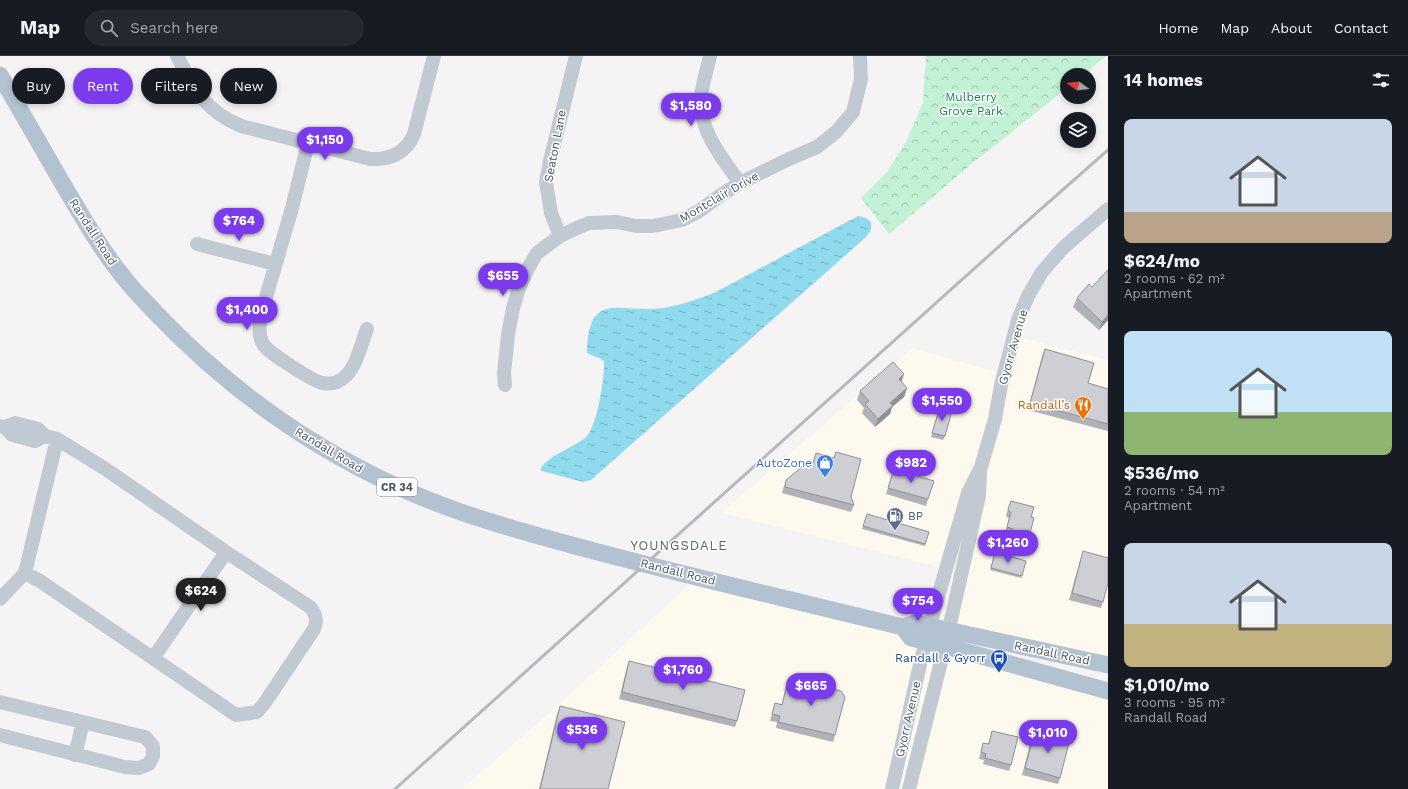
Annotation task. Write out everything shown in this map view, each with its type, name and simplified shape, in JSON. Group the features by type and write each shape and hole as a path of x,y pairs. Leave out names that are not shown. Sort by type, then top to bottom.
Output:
{"main road":[{"name":"Randall Road","path":"0,75 96,241 126,281 171,328 220,374 275,417 332,453 399,487 457,511 489,522 645,564 903,627 915,623 928,633 1108,691"},
{"path":"0,100 20,110"},
{"name":"Randall Road","path":"947,638 1108,664"}],"street":[{"path":"177,56 194,89 214,111 227,120 241,126 370,159 380,159 396,154 410,143 414,134 434,56"},
{"name":"Seaton Lane","path":"560,236 551,213 546,182 576,56"},
{"path":"710,56 701,98 704,124 722,158 740,183"},
{"name":"Montclair Drive","path":"505,385 504,373 508,335 518,291 526,272 537,253 560,236 590,223 617,222 636,226 652,226 682,220 699,211 740,183 817,147 836,132 853,112 861,79 860,56"},
{"path":"308,143 292,208 262,311 260,336 264,346 272,353 320,382 328,384 337,382 349,372 367,329"},
{"name":"Gyorr Avenue","path":"892,789 928,633 968,493 981,467 995,419 1001,385 1018,320 1028,296 1042,272 1063,248 1108,210"},
{"path":"197,244 275,264"},
{"path":"2,427 12,435 35,441 51,437 104,468 226,552 310,607 316,614 317,622 314,629 264,704 257,712 236,715 154,657 40,581 25,573"},
{"path":"0,599 25,573 51,437"},
{"name":"Gyorr Avenue","path":"910,789 947,638 979,496 981,467"},
{"path":"154,657 226,552"},
{"path":"0,702 145,737 153,746 152,756 149,764 139,768 125,767 0,735"},
{"path":"76,755 83,722"}],"shaded area":[{"path":"1007,334 1108,360 1108,673 939,630 954,571 721,513 912,348 997,372"},
{"path":"692,582 1108,686 1108,789 464,789 464,787 554,709"}],"green space":[{"name":"Mulberry Grove Park","path":"926,56 1106,56 1091,68 1060,68 1060,94 974,162 889,234 861,198 887,172 906,142 923,102"}],"water":[{"path":"858,216 866,218 871,222 871,230 866,237 591,480 583,482 540,470 548,460 585,438 589,433 597,414 602,390 604,361 587,353 589,333 593,319 600,312 610,308 663,308 703,297 716,292"}],"building":[{"path":"1108,270 1108,315 1102,322 1077,298 1089,284 1092,287"},
{"path":"1045,349 1094,363 1088,383 1108,389 1108,424 1030,403"},
{"path":"893,362 904,374 899,379 907,388 890,403 893,405 878,419 865,404 869,401 860,391"},
{"path":"940,407 952,411 945,436 932,433"},
{"name":"AutoZone","path":"836,452 861,459 851,497 854,505 785,487 786,480 808,462 813,463 816,453 834,458"},
{"path":"894,469 934,481 928,499 888,488"},
{"path":"1011,501 1034,507 1031,517 1034,518 1030,533 1023,532 1022,535 1012,532 1013,529 1007,527 1011,512 1009,512 1008,509"},
{"name":"BP","path":"867,514 929,532 925,544 863,526"},
{"path":"1083,551 1108,558 1108,583 1103,602 1072,593"},
{"path":"995,552 1026,561 1022,576 991,568"},
{"path":"629,661 745,690 737,721 622,692"},
{"path":"789,678 841,691 845,697 835,735 778,722 780,716 772,714 775,703 782,705"},
{"path":"560,706 625,722 608,789 540,789"},
{"path":"1035,730 1070,739 1060,778 1025,768"},
{"path":"992,731 1018,737 1011,765 985,758 986,754 981,752 983,743 989,744"}],"railway":[{"path":"395,789 1108,150"}],"place":[{"name":"Randall’s","path":"1083,420"},
{"name":"AutoZone","path":"825,478"},
{"name":"BP","path":"895,531"},
{"name":"Randall & Gyorr","path":"999,673"}],"district":[{"name":"YOUNGSDALE","path":"679,545"}]}
